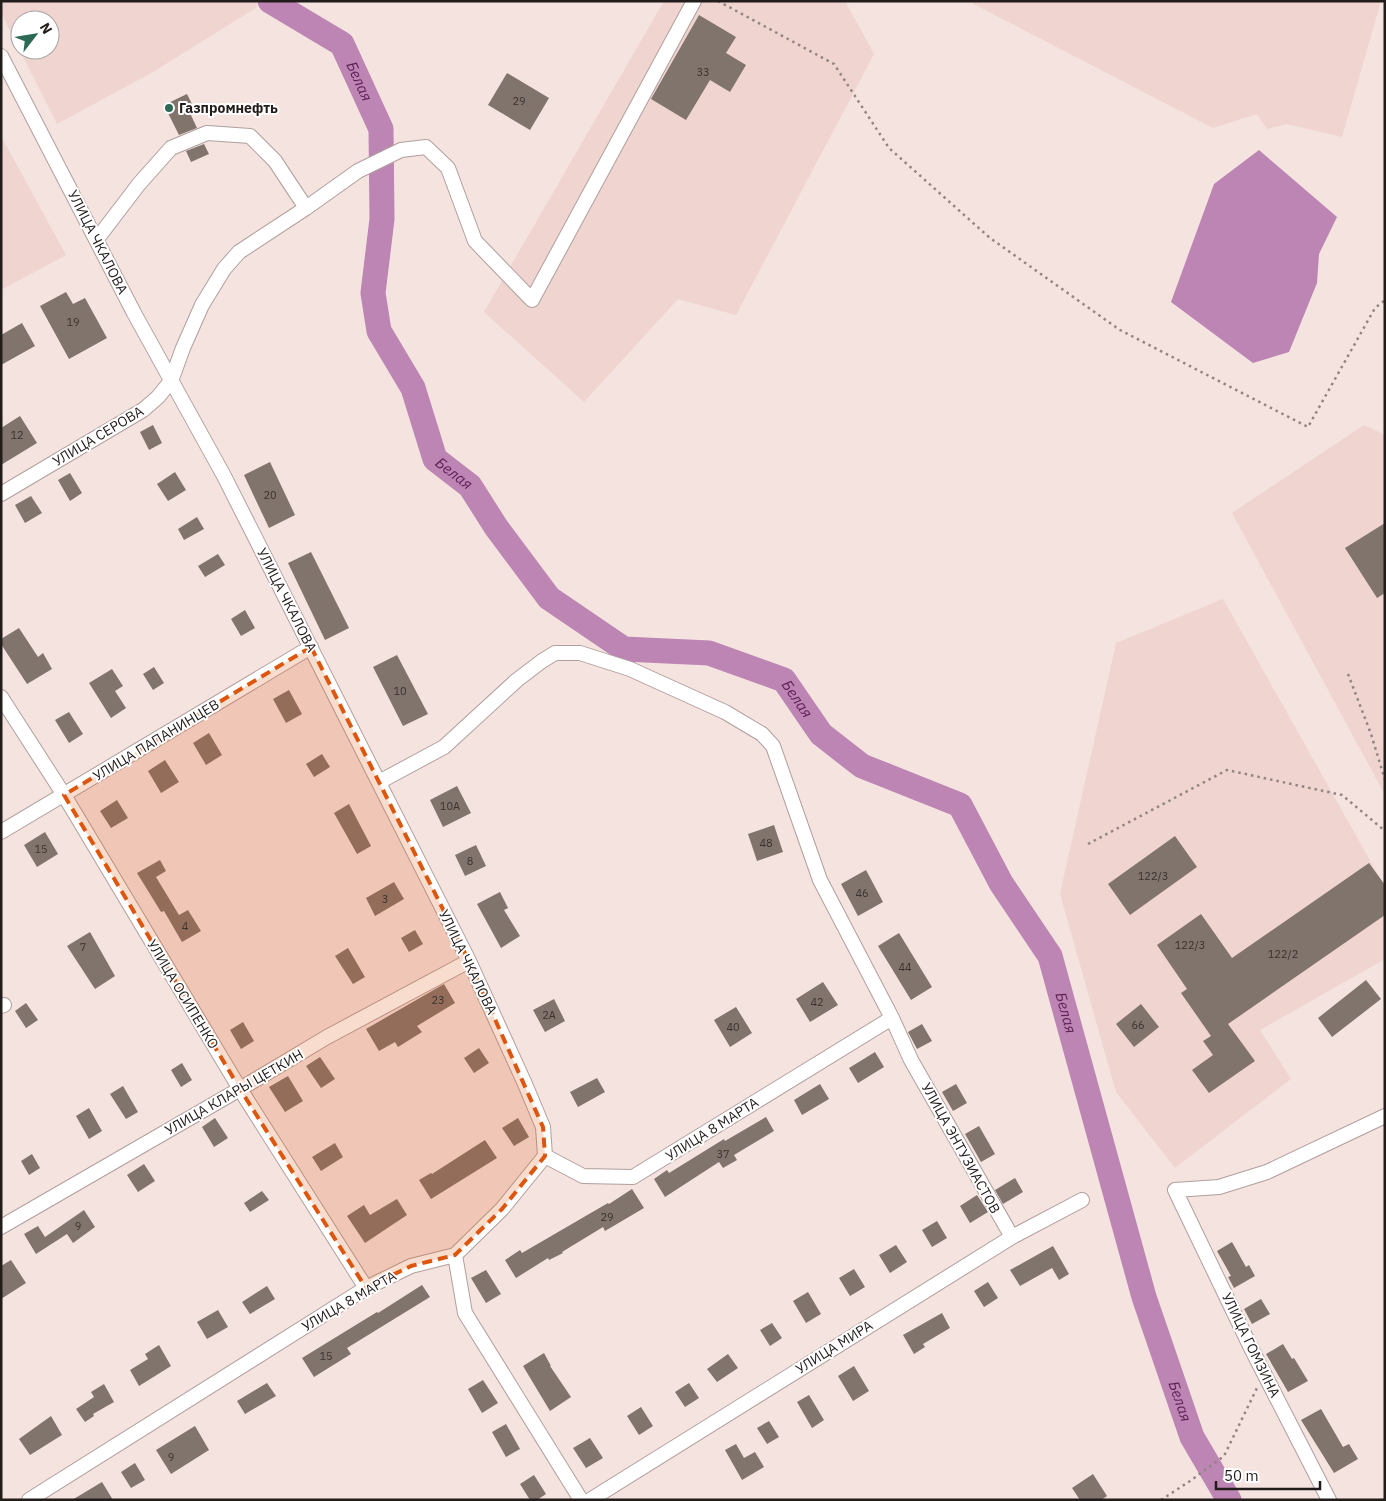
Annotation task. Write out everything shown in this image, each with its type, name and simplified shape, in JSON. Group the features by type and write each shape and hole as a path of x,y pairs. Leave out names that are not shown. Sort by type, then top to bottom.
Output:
{"street":[{"name":"УЛИЦА СЕРОВА","path":"1,494 143,410 158,397 171,381 202,305 224,269 239,252 358,171 401,150 426,147 448,168 475,241 532,300 694,1"},
{"name":"УЛИЦА ЧКАЛОВА","path":"1,56 98,239 134,312 224,476 468,961 543,1127 544,1156"},
{"path":"98,239 139,184 171,148 207,133 250,136 275,161 306,208"},
{"name":"УЛИЦА ПАПАНИНЦЕВ","path":"1,832 311,647"},
{"path":"379,782 444,747 517,680 542,660 555,653 580,654 630,668 725,712 762,734 773,746 820,880 892,1018"},
{"name":"УЛИЦА ОСИПЕНКО","path":"1,697 64,795 240,1089 366,1288"},
{"name":"УЛИЦА КЛАРЫ ЦЕТКИН","path":"1,1227 327,1038 468,961"},
{"name":"УЛИЦА ЭНТУЗИАСТОВ","path":"892,1018 911,1060 1012,1237"},
{"name":"УЛИЦА 8 МАРТА","path":"29,1500 366,1288 411,1266 455,1255 502,1210 544,1156 583,1176 633,1177 892,1018"},
{"name":"УЛИЦА ГОМЗИНА","path":"1329,1500 1264,1373 1175,1190 1218,1187 1267,1172 1385,1116"},
{"name":"УЛИЦА МИРА","path":"590,1500 1012,1237 1082,1200"},
{"path":"455,1255 465,1313 581,1500"}],"path":[{"path":"718,1 834,64 889,148 990,238 1120,330 1308,427 1375,308 1385,300"},
{"path":"1348,674 1371,734 1385,780"},
{"path":"1088,844 1227,770 1342,795 1385,832"},
{"path":"1161,1500 1224,1456 1264,1373"}],"highlighted area":[{"path":"311,647 469,961 543,1127 545,1156 502,1209 455,1255 411,1266 366,1288 240,1089 64,795"}],"shaded area":[{"path":"1,1 256,1 257,7 153,72 57,124 25,60 60,60 60,10 10,10 10,31 1,13"},
{"path":"664,1 845,1 874,54 736,315 678,299 584,402 484,312"},
{"path":"968,1 1381,1 1342,137 1287,124 1267,129 1257,114 1213,128"},
{"path":"1,136 66,255 1,290"},
{"path":"1259,150 1337,217 1319,254 1317,283 1289,352 1253,363 1171,302 1214,184"},
{"path":"1364,425 1385,435 1385,795 1232,513"},
{"path":"1223,599 1385,887 1385,959 1260,1030 1291,1079 1175,1168 1116,1092 1060,894 1116,643"}],"building":[{"path":"699,15 736,37 726,53 746,65 730,92 710,80 686,120 651,99"},
{"path":"507,73 549,98 530,130 488,105"},
{"path":"187,94 194,108 189,111 197,128 179,135 164,105"},
{"path":"204,144 209,154 191,162 186,151"},
{"path":"66,292 73,304 85,298 107,338 69,359 40,306"},
{"path":"22,323 35,346 1,365 1,335"},
{"path":"20,416 37,443 1,465 1,428"},
{"path":"153,425 162,443 149,450 140,432"},
{"path":"270,462 295,515 269,528 244,475"},
{"path":"175,472 186,490 168,501 157,484"},
{"path":"70,473 82,493 70,501 58,480"},
{"path":"31,496 42,513 25,523 15,505"},
{"path":"197,517 204,529 184,540 178,529"},
{"path":"1385,523 1385,593 1377,598 1345,548"},
{"path":"311,552 349,628 325,640 288,563"},
{"path":"218,554 225,565 205,577 198,566"},
{"path":"245,610 255,628 241,636 231,619"},
{"path":"19,628 38,657 43,653 52,669 27,684 1,644 1,639"},
{"path":"397,655 428,714 403,726 373,667"},
{"path":"154,667 164,683 153,690 143,674"},
{"path":"112,669 123,686 115,691 126,708 111,718 89,683"},
{"path":"289,690 302,714 286,723 273,699"},
{"path":"69,712 83,734 69,743 55,720"},
{"path":"209,733 222,755 206,765 193,743"},
{"path":"322,754 330,767 314,777 306,764"},
{"path":"165,760 179,782 161,793 148,771"},
{"path":"457,786 471,813 443,827 430,800"},
{"path":"117,800 128,818 111,828 100,811"},
{"path":"349,804 371,846 357,854 334,813"},
{"path":"774,825 783,852 757,861 748,834"},
{"path":"45,832 58,854 37,867 24,845"},
{"path":"1175,836 1197,867 1130,915 1108,884"},
{"path":"476,845 486,866 465,876 455,855"},
{"path":"160,860 166,871 156,877 179,915 188,910 201,931 182,942 164,911 161,912 137,873"},
{"path":"1369,863 1385,885 1385,915 1228,1024 1255,1061 1209,1093 1192,1070 1213,1055 1203,1041 1211,1036 1181,993 1187,989 1157,945 1201,914 1232,958"},
{"path":"866,870 883,902 858,916 841,884"},
{"path":"394,882 404,899 375,916 366,898"},
{"path":"500,892 508,908 504,910 520,936 501,948 477,904"},
{"path":"415,930 423,944 409,952 401,938"},
{"path":"90,932 115,976 95,989 67,946"},
{"path":"899,933 932,987 911,1000 878,946"},
{"path":"348,948 365,977 353,984 335,956"},
{"path":"1366,980 1381,999 1332,1037 1318,1018"},
{"path":"823,982 838,1005 810,1022 796,999"},
{"path":"444,984 455,1003 417,1026 422,1032 398,1047 395,1042 379,1051 366,1029"},
{"path":"554,999 565,1021 545,1032 533,1010"},
{"path":"26,1003 38,1020 26,1028 15,1011"},
{"path":"1141,1004 1159,1027 1134,1047 1116,1024"},
{"path":"736,1007 752,1033 730,1047 714,1020"},
{"path":"243,1022 254,1041 241,1049 230,1030"},
{"path":"922,1024 932,1041 917,1049 908,1032"},
{"path":"479,1048 489,1063 474,1073 464,1058"},
{"path":"875,1052 884,1067 858,1083 849,1068"},
{"path":"320,1057 335,1079 321,1088 306,1066"},
{"path":"182,1063 192,1080 181,1087 171,1070"},
{"path":"288,1076 303,1101 285,1112 269,1087"},
{"path":"597,1078 605,1092 578,1107 570,1092"},
{"path":"820,1084 829,1099 802,1115 794,1100"},
{"path":"956,1084 967,1103 953,1111 942,1092"},
{"path":"123,1086 138,1112 126,1119 110,1094"},
{"path":"89,1108 102,1131 89,1139 76,1116"},
{"path":"766,1117 774,1131 734,1155 737,1160 723,1168 719,1162 665,1197 654,1179 667,1170 669,1173 724,1139 725,1141"},
{"path":"215,1118 228,1138 214,1147 202,1127"},
{"path":"518,1118 529,1137 514,1146 502,1128"},
{"path":"979,1126 995,1154 981,1162 965,1134"},
{"path":"485,1140 497,1158 431,1199 419,1180 432,1174"},
{"path":"335,1143 343,1157 321,1171 312,1157"},
{"path":"32,1154 40,1168 29,1175 21,1161"},
{"path":"144,1164 155,1181 138,1192 127,1175"},
{"path":"1015,1178 1023,1192 1003,1204 995,1190"},
{"path":"632,1189 644,1208 605,1231 603,1227 563,1253 549,1260 548,1258 516,1278 505,1260 520,1250 522,1253"},
{"path":"262,1191 269,1200 250,1212 244,1203"},
{"path":"977,1195 988,1212 970,1223 960,1206"},
{"path":"397,1199 407,1215 365,1243 347,1216 364,1205 370,1215"},
{"path":"84,1210 95,1227 73,1243 67,1234 36,1254 24,1234 38,1226 45,1237"},
{"path":"937,1221 947,1238 932,1247 922,1230"},
{"path":"1232,1242 1246,1267 1249,1265 1255,1276 1234,1288 1228,1277 1231,1276 1217,1251"},
{"path":"896,1245 907,1262 890,1273 879,1255"},
{"path":"1053,1246 1069,1274 1059,1280 1052,1268 1020,1286 1010,1270"},
{"path":"11,1260 26,1283 1,1299 1,1266"},
{"path":"854,1269 865,1287 850,1296 839,1278"},
{"path":"486,1270 501,1294 486,1303 471,1278"},
{"path":"988,1282 998,1298 984,1307 974,1291"},
{"path":"422,1285 430,1297 347,1348 351,1354 314,1377 302,1358"},
{"path":"267,1286 275,1299 250,1314 242,1302"},
{"path":"808,1292 821,1314 806,1323 793,1301"},
{"path":"1261,1299 1270,1314 1252,1324 1244,1309"},
{"path":"218,1310 228,1327 207,1339 197,1322"},
{"path":"942,1313 950,1328 923,1344 925,1347 914,1354 903,1335"},
{"path":"772,1323 782,1338 770,1346 760,1330"},
{"path":"1283,1344 1308,1381 1288,1392 1266,1354"},
{"path":"159,1345 171,1366 139,1386 130,1370 148,1359 145,1354"},
{"path":"544,1353 550,1366 571,1397 550,1411 523,1366"},
{"path":"728,1354 738,1368 717,1382 707,1369"},
{"path":"854,1366 869,1391 853,1401 838,1376"},
{"path":"483,1380 498,1403 482,1413 468,1389"},
{"path":"267,1383 276,1396 245,1414 237,1401"},
{"path":"689,1383 699,1398 685,1407 675,1392"},
{"path":"104,1384 114,1402 93,1414 94,1416 85,1422 76,1409 94,1397 91,1392"},
{"path":"809,1395 824,1420 812,1428 797,1402"},
{"path":"641,1407 653,1426 639,1435 627,1416"},
{"path":"1321,1409 1343,1447 1349,1444 1358,1459 1334,1473 1301,1420"},
{"path":"51,1416 62,1435 30,1455 19,1439"},
{"path":"769,1421 779,1437 767,1444 757,1428"},
{"path":"506,1424 520,1449 506,1457 492,1432"},
{"path":"195,1426 209,1450 171,1474 156,1450"},
{"path":"590,1438 603,1458 586,1468 573,1448"},
{"path":"736,1444 744,1458 755,1452 764,1467 742,1480 725,1450"},
{"path":"135,1463 145,1480 131,1488 121,1472"},
{"path":"1093,1474 1107,1496 1101,1500 1080,1500 1072,1488"},
{"path":"534,1475 546,1494 537,1500 530,1500 520,1484"},
{"path":"102,1482 113,1500 72,1500"}],"waterway":[{"name":"Белая","path":"270,1 342,44 381,129 382,219 373,293 379,331 413,388 435,459 470,486 496,527 549,598 624,649 709,653 784,680 821,734 862,766 960,805 1001,883 1050,956 1144,1297 1192,1437 1229,1500"}],"place":[{"name":"Газпромнефть","path":"169,108"}]}
